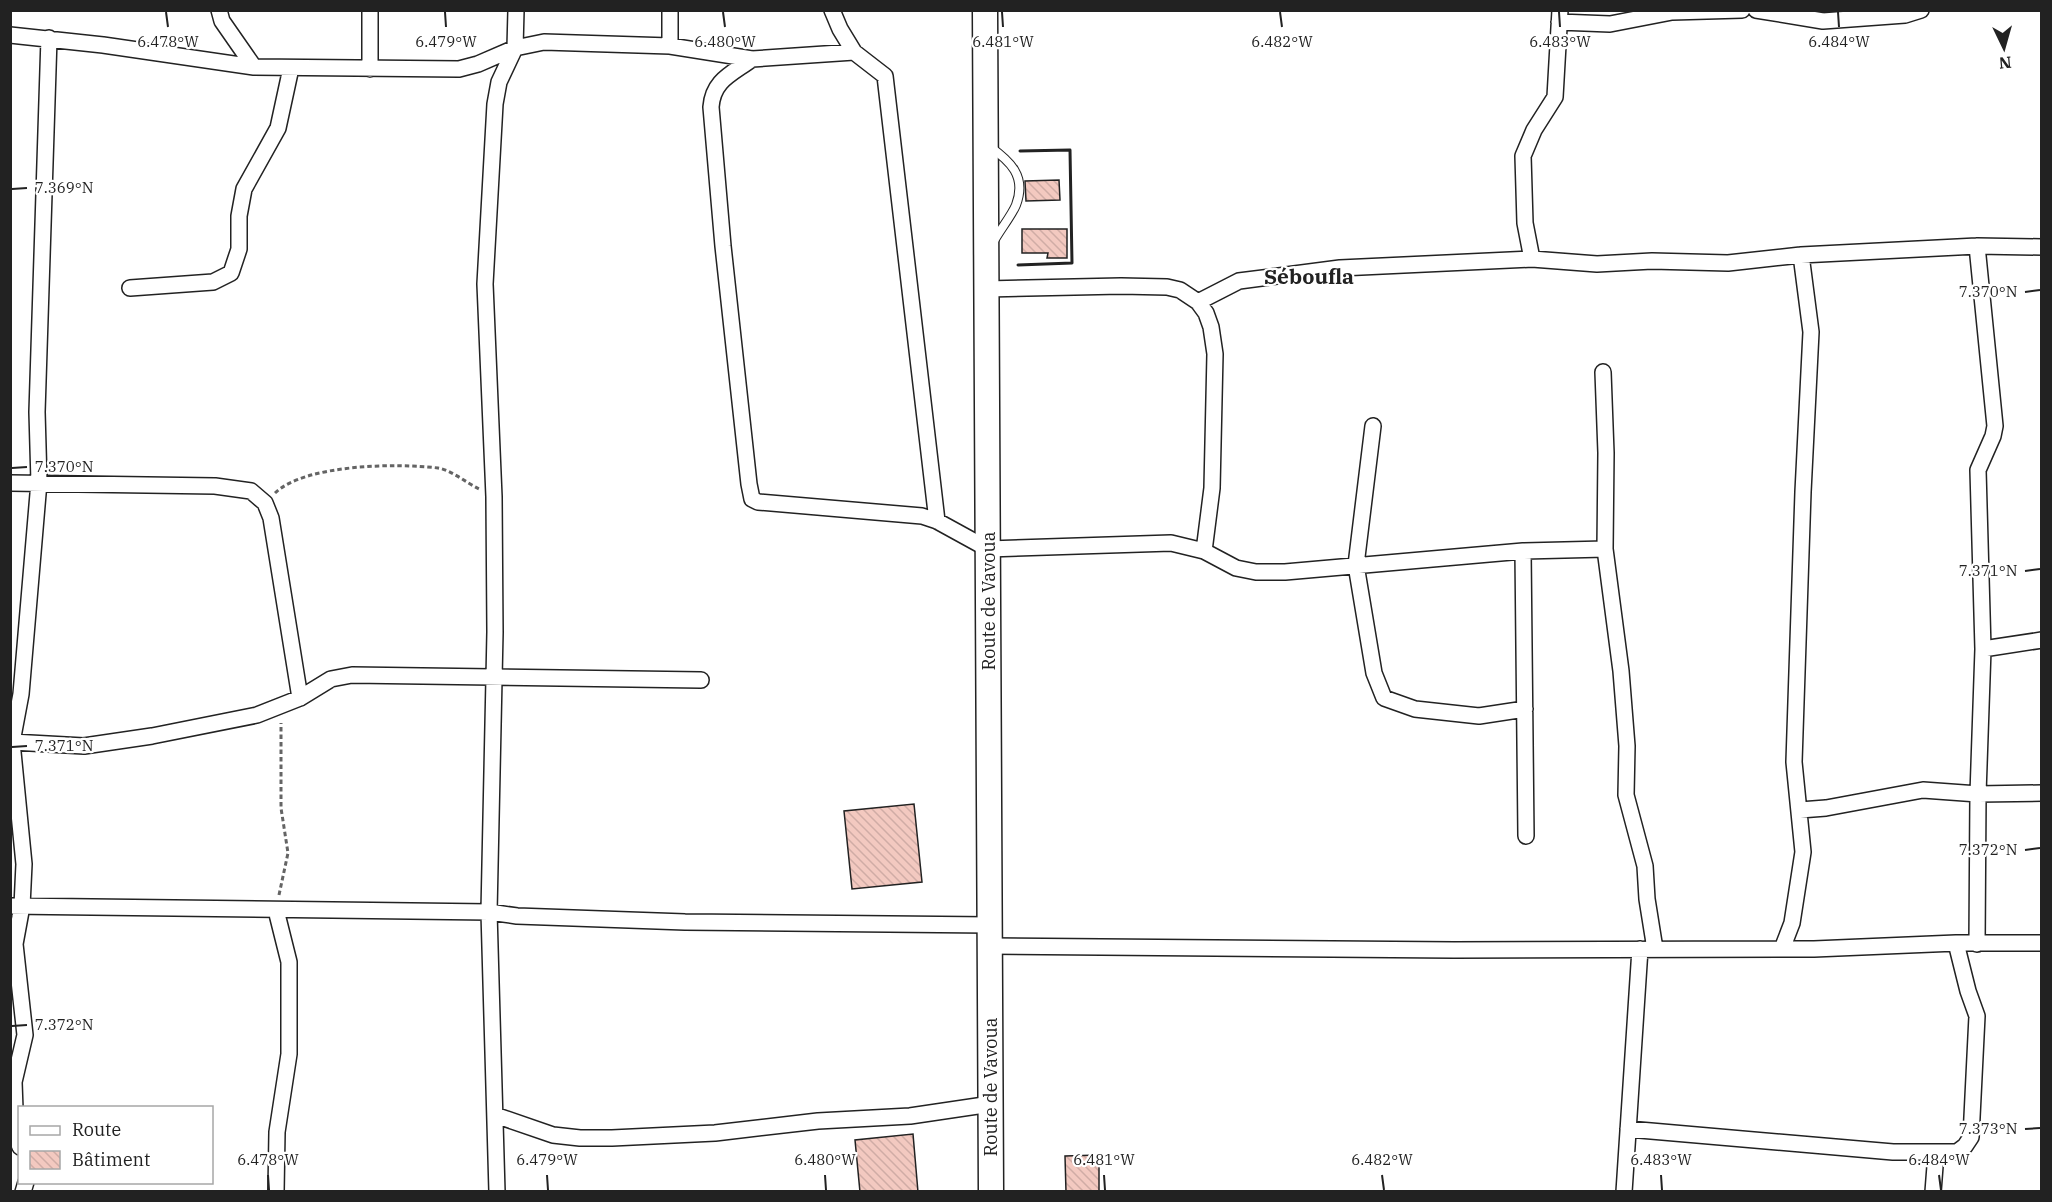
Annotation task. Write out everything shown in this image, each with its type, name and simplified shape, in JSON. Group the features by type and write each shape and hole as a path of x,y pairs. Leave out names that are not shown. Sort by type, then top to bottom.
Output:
{"main road":[{"name":"Route de Vavoua","path":"985,10 991,1191"}],"street":[{"path":"219,10 222,21 254,68"},
{"path":"370,10 370,69"},
{"path":"497,1191 489,912 494,676 494,497 485,284 495,104 500,82 515,48 516,10"},
{"path":"670,10 670,46"},
{"path":"832,10 854,52 885,76 937,521"},
{"path":"1532,259 1525,223 1523,156 1534,130 1554,97 1559,16 1610,24 1672,12 1742,10"},
{"path":"1756,10 1823,21 1905,15 1921,10"},
{"path":"10,35 49,38 254,68 459,69 478,64 515,48 544,42 670,46 752,59 854,52"},
{"path":"18,1142 14,1082 25,1035 15,944 16,906 24,864 12,742 39,482 37,412 49,38"},
{"path":"752,59 718,84 712,94 711,107 724,258 752,499 759,502 922,516 937,521 988,549 1171,543 1204,551 1236,568 1256,572 1285,572 1523,551 1605,549"},
{"path":"130,288 213,282 231,273 239,249 239,216 244,189 278,128 291,68"},
{"path":"1198,302 1239,281 1340,268 1532,259 1597,264 1652,261 1728,263 1802,255 1977,246 2042,248"},
{"path":"1977,246 1995,426 1978,470 1983,649 1978,794 1977,944"},
{"path":"1782,949 1792,923 1803,852 1794,762 1811,332 1802,255"},
{"path":"986,290 1120,285 1167,287 1180,290 1198,302 1206,313 1211,327 1215,354 1212,488 1204,551"},
{"path":"1603,372 1606,453 1605,549 1622,671 1627,746 1626,795 1645,866 1647,898 1656,949"},
{"path":"1374,426 1356,565 1374,673 1384,698 1415,709 1479,716 1525,709"},
{"path":"10,483 215,486 251,491 265,503 271,518 300,698"},
{"path":"1523,551 1526,836"},
{"path":"1983,649 2042,640"},
{"path":"12,742 84,746 245,718 300,698 331,679 352,675 701,680"},
{"path":"1800,810 1826,808 1923,790 1978,794 2042,794"},
{"path":"16,906 489,912 518,916 990,936 1442,950 1782,949 1956,943 2042,943"},
{"path":"276,910 289,962 289,1054 276,1132 276,1191"},
{"path":"1628,1129 1893,1152 1957,1152 1971,1137 1977,1016 1956,943"},
{"path":"1624,1191 1640,949"},
{"path":"495,1115 553,1135 612,1138 715,1133 818,1120 910,1116 991,1104"},
{"path":"1933,1191 1936,1153"}],"lane":[{"path":"986,144 1010,161 1019,177 1016,205 986,255"}],"path":[{"path":"265,503 283,486 334,469 386,466 440,468 494,497"},
{"path":"276,910 288,853 281,808 280,706"}],"building":[{"path":"1059,180 1060,200 1026,201 1025,181"},
{"path":"1022,229 1067,229 1067,258 1047,258 1048,253 1022,253"},
{"path":"914,804 922,882 852,889 844,811"},
{"path":"913,1134 918,1192 860,1192 855,1140"},
{"path":"1099,1155 1099,1192 1066,1192 1065,1156"}],"wall":[{"path":"1018,265 1072,263 1070,150 1020,151"}],"district":[{"name":"Séboufla","path":"1309,277"}]}
